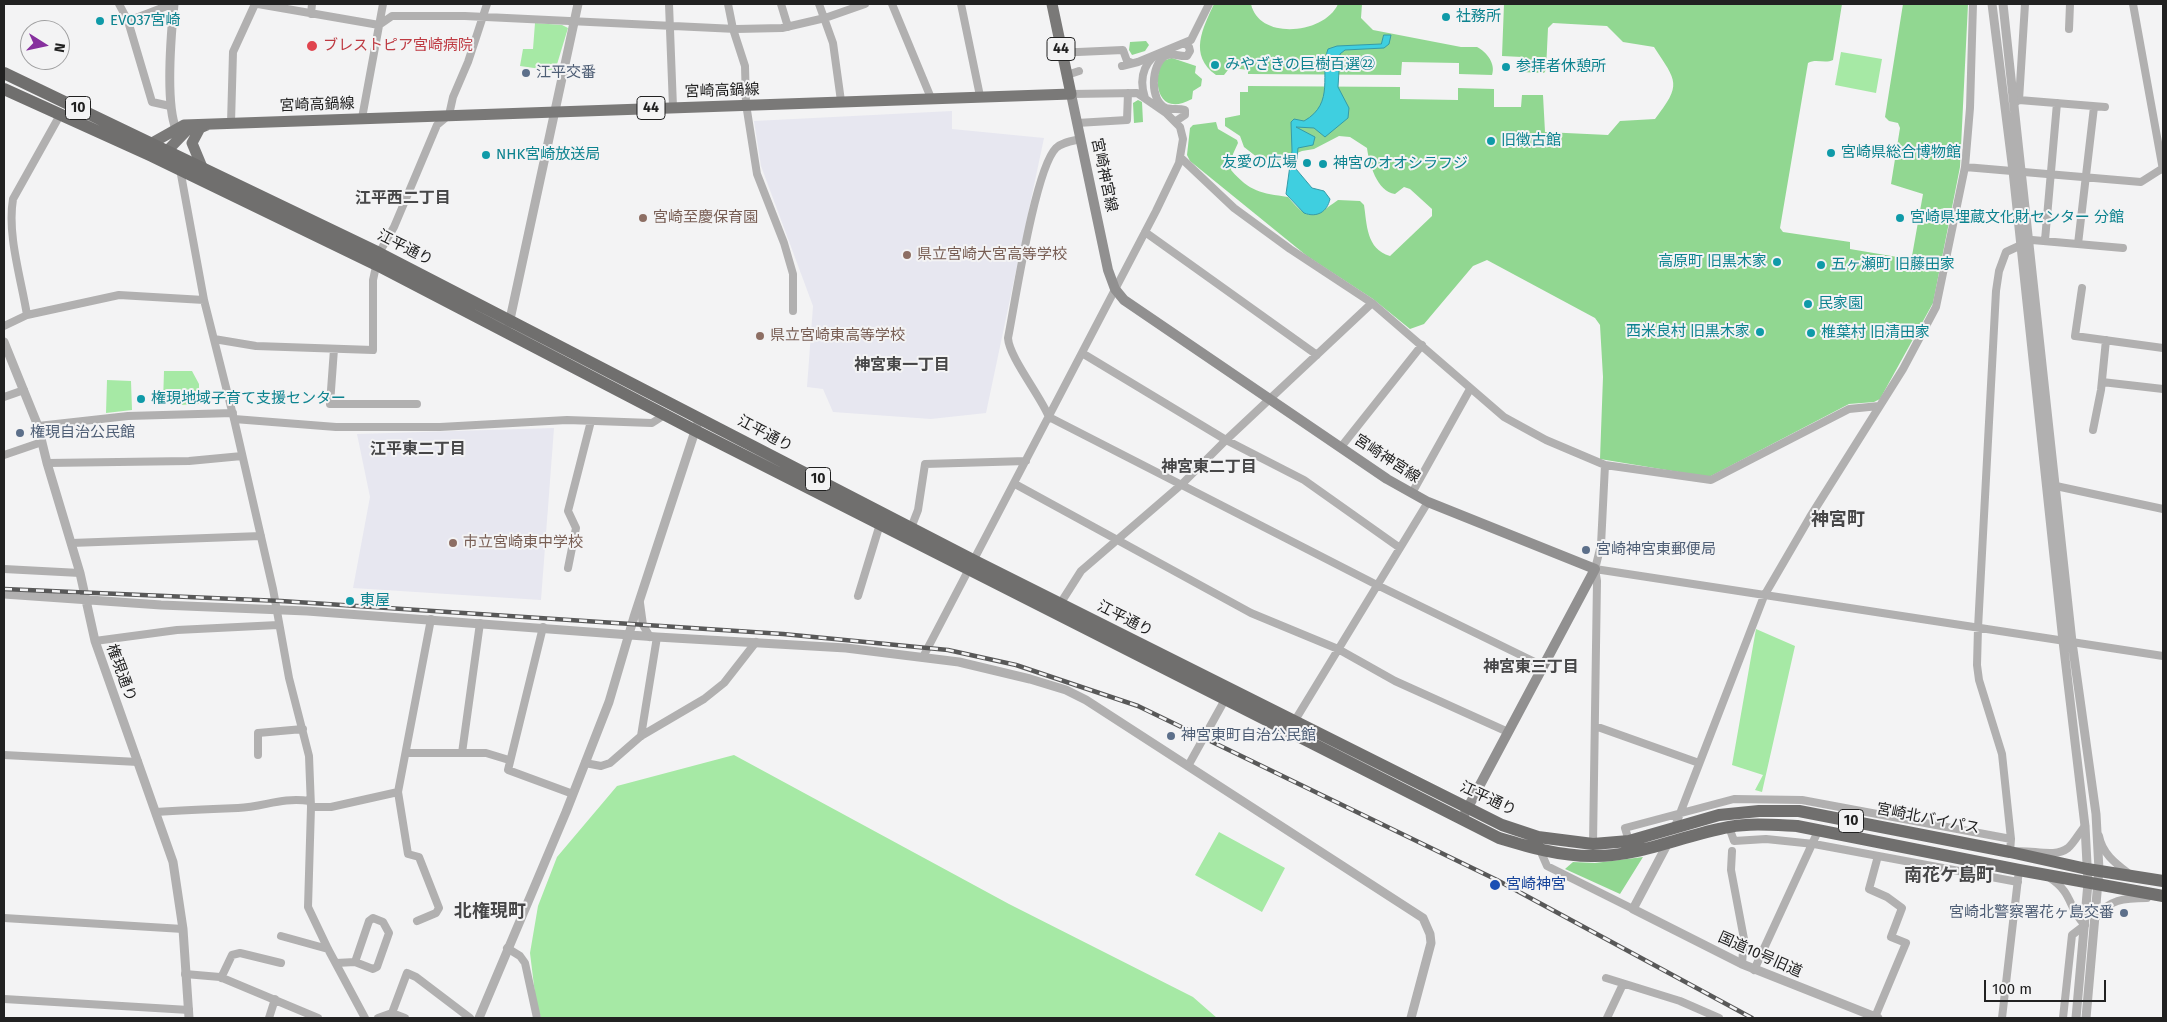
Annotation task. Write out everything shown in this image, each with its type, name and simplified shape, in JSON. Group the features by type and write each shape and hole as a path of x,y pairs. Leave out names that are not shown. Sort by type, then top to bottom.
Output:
{"highway":[{"name":"江平通り","path":"4,73 152,150"},
{"name":"江平通り","path":"4,89 60,115 152,150 168,150 202,166 698,424 911,528 972,566 1465,813 1538,836"},
{"name":"10","path":"152,150 180,170"},
{"name":"江平通り","path":"180,170 378,259"},
{"name":"江平通り","path":"508,326 666,414 698,424 880,524 1060,604 1228,694 1294,722 1465,813 1499,838 1540,850"},
{"name":"宮崎北バイパス","path":"1538,836 1593,844 1629,840 1719,815 1759,810 1799,812 2011,846 2093,870 2129,874 2163,881"},
{"name":"10","path":"1540,850 1593,857 1632,852 1729,827 1761,824 1797,826 1819,829 2019,876 2047,876 2163,896"}],"main road":[{"name":"44","path":"1052,4 1071,94"},
{"name":"宮崎高鍋線","path":"152,150 176,129 184,125 1071,94"},
{"name":"宮崎神宮線","path":"1071,94 1108,270 1115,289 1124,300 1271,398 1387,479 1428,502 1595,569"},
{"path":"202,166 192,143 200,128 209,124"},
{"path":"168,150 192,125"},
{"path":"1465,813 1595,569"}],"street":[{"path":"120,4 128,21 152,102 170,106"},
{"path":"231,123 232,52 257,4 379,25 392,16 558,19 574,22 733,29 788,27 825,18 865,4"},
{"path":"311,14 312,4"},
{"path":"362,118 383,4"},
{"path":"214,339 256,346 373,350 373,280 378,259 394,227 437,125 449,115 487,4"},
{"path":"508,326 578,4"},
{"path":"669,4 672,27 673,108"},
{"path":"728,4 733,29 745,66 746,104 757,174 784,243 793,274 793,312"},
{"path":"782,4 788,27"},
{"path":"818,4 834,43 842,101"},
{"path":"892,4 931,98"},
{"path":"961,4 980,96"},
{"path":"1122,66 1191,40 1209,4"},
{"path":"1540,850 1547,866 1634,909 1668,844 1764,596 1810,517 1880,406 1936,307 1965,167 1970,108 1973,4"},
{"path":"1992,4 2017,172 2068,642 2100,842 2111,860 2129,874"},
{"path":"2003,4 2017,101"},
{"path":"2017,172 2017,101 2025,4"},
{"path":"2069,29 2070,4"},
{"path":"1965,167 2140,182 2163,169 2133,4"},
{"path":"128,21 173,5 170,115 176,129"},
{"path":"1178,124 1185,116 1185,110 1166,108 1161,104 1156,92 1155,70 1159,61 1165,56 1170,54 1187,56 1190,52 1189,46 1185,43"},
{"path":"1061,46 1071,52 1122,50 1127,61 1132,63"},
{"path":"1145,98 1142,88 1142,75 1147,63 1154,55"},
{"path":"1067,75 1079,71"},
{"path":"1077,123 1127,120 1132,93"},
{"path":"924,656 1145,232 1181,158 1183,139 1178,124 1145,98 1132,93 1071,94"},
{"path":"2017,101 2106,107"},
{"path":"2045,240 2057,103"},
{"path":"2078,244 2094,107"},
{"path":"27,314 14,242 11,209 13,198 60,115"},
{"path":"1081,139 1063,143 1056,147 1049,159 1031,218 1008,338 1009,348 1049,417 1377,585 1543,666"},
{"path":"1181,158 1234,208 1290,249 1372,304 1504,417 1546,440 1605,465 1710,480 1849,409 1880,406"},
{"path":"180,170 204,300 234,416 261,536 289,678 309,756 308,907 365,1018"},
{"path":"1145,232 1317,355"},
{"path":"2011,846 2002,754 1979,680 1977,665 1996,291 1999,271 2006,252 2024,244 2045,240 2123,248"},
{"path":"2024,244 2056,486 2085,826 2093,870"},
{"path":"2082,288 2075,336 2163,348"},
{"path":"4,326 27,314 119,295 204,300"},
{"path":"1060,604 1081,571 1119,541 1182,484 1226,440 1372,304"},
{"path":"2093,430 2102,382 2106,340"},
{"name":"権現通り","path":"4,342 6,353 24,390 38,426 47,463 80,573 95,641 173,862 183,929 189,1014"},
{"path":"1341,447 1422,345"},
{"path":"334,348 330,404 417,404"},
{"path":"1082,352 1226,440 1304,480 1400,548"},
{"path":"2102,382 2163,389"},
{"path":"1412,493 1470,389"},
{"path":"4,396 24,390"},
{"path":"38,426 128,416 234,416 336,427 429,427 591,421 652,423 666,414"},
{"path":"568,568 576,528 568,511 591,421"},
{"path":"479,1018 573,794 608,702 640,598 698,424"},
{"path":"4,455 42,442"},
{"path":"47,463 172,461 242,456"},
{"path":"911,528 918,510 925,464 1026,461"},
{"path":"1593,844 1596,726 1597,581 1595,569 1600,545 1605,465"},
{"path":"1014,484 1251,613 1338,649 1396,681 1508,732"},
{"path":"2056,486 2163,509"},
{"path":"1294,722 1428,502"},
{"path":"858,596 880,524"},
{"path":"72,543 261,536"},
{"path":"4,569 80,573"},
{"path":"1595,569 2163,656"},
{"path":"4,594 161,605 275,609 480,622 654,637 846,648 924,656 959,662 1066,690 1086,700 1423,918 1430,934 1431,943 1411,1018"},
{"path":"640,598 642,625 654,637"},
{"path":"417,921 436,913 439,908 419,857 408,854 398,792 407,753 431,619"},
{"path":"462,752 480,622"},
{"path":"95,641 177,630 278,626"},
{"path":"544,628 508,770 573,794"},
{"path":"641,736 654,637"},
{"path":"585,763 601,766 610,763 641,736 704,699 724,684 756,642"},
{"path":"1188,766 1228,694"},
{"path":"1596,726 1699,763"},
{"path":"258,755 258,733 303,729"},
{"path":"407,753 486,753 510,760"},
{"path":"4,755 138,762"},
{"path":"156,812 238,808 280,799 331,806 398,792"},
{"path":"1629,840 1626,828 1734,799 1802,800 2053,854 2061,853 2070,846 2085,826"},
{"path":"2086,1018 2094,920 2093,870 2096,814"},
{"path":"1729,827 1734,841 1766,839 1814,844 1878,856 2019,876 2002,1018"},
{"path":"1754,970 1814,844 1819,829"},
{"path":"1732,851 1731,870 1744,939 1742,964"},
{"path":"1876,1018 1906,943 1891,937 1902,908 1887,897 1869,889 1878,856"},
{"path":"2047,876 2060,885 2070,896 2075,916 2085,925"},
{"path":"2076,1018 2085,925 2093,884"},
{"path":"2090,1018 2097,934 2094,920 2100,911 2125,897 2146,898 2163,896"},
{"name":"国道10号旧道","path":"1634,909 1754,970 1876,1018"},
{"path":"4,918 183,929"},
{"path":"336,963 355,962 373,969 377,967 389,933 383,922 373,918 369,921 355,962"},
{"path":"2064,1018 2072,935 2085,925"},
{"path":"281,936 328,949"},
{"path":"507,948 520,956 524,963 537,1018"},
{"path":"221,978 232,955 240,953 281,963"},
{"path":"185,974 221,978 318,1018"},
{"path":"392,1013 407,974 416,977 470,1018"},
{"path":"1606,978 1680,1001 1719,1018"},
{"path":"1607,1018 1623,984"},
{"path":"4,999 189,1014"},
{"path":"269,1018 275,999"},
{"path":"378,1018 392,1013 405,1018"}],"shaded area":[{"name":"県立宮崎大宮高等学校","path":"952,111 952,129 1044,138 986,413 931,419 833,412 823,389 807,387 813,306 761,166 754,121"},
{"name":"市立宮崎東中学校","path":"554,428 541,600 353,588 370,497 357,434"}],"green space":[{"path":"1214,4 1251,4 1257,16 1266,24 1279,28 1293,29 1307,27 1320,22 1331,14 1338,4 1362,4 1361,18 1373,30 1461,47 1477,47 1490,59 1493,71 1492,75 1459,74 1459,63 1402,62 1401,75 1248,74 1248,70 1232,65 1224,75 1216,75 1207,67 1202,59 1200,50 1202,32"},
{"path":"1504,4 1842,4 1833,60 1808,63 1780,228 1783,232 1850,242 1850,249 1909,259 1912,256 1923,194 1891,184 1900,128 1898,123 1889,121 1885,117 1903,4 1968,4 1960,167 1933,303 1880,399 1874,402 1849,404 1709,477 1600,459 1603,377 1600,325 1595,318 1487,260 1473,266 1424,324 1410,329 1373,299 1307,256 1190,161 1187,155 1190,128 1193,125 1216,122 1218,129 1237,140 1238,143 1233,154 1231,170 1244,183 1256,190 1288,197 1301,211 1312,215 1323,211 1338,200 1360,201 1364,205 1367,228 1372,242 1382,253 1390,256 1432,216 1432,209 1410,189 1404,187 1395,194 1383,188 1372,169 1367,148 1350,137 1339,136 1314,149 1302,151 1273,163 1262,161 1244,147 1240,136 1225,126 1225,118 1240,115 1240,92 1248,92 1248,86 1400,87 1400,99 1458,100 1458,88 1494,89 1494,107 1521,107 1522,95 1543,95 1545,132 1608,135 1620,121 1655,119 1664,107 1673,90 1672,76 1654,47 1623,42 1607,26 1553,23 1548,28 1546,70 1544,73 1521,72 1522,57 1502,56"},
{"path":"535,23 562,25 568,28 555,71 520,66 523,49 533,49"},
{"path":"1146,41 1149,45 1145,51 1132,55 1129,50 1130,42"},
{"path":"1841,52 1882,59 1876,93 1835,85"},
{"path":"1172,58 1196,66 1195,73 1202,79 1201,86 1193,91 1192,99 1179,104 1170,103 1163,99 1159,92 1158,74 1160,66 1164,61"},
{"path":"1138,100 1142,102 1143,122 1134,123 1133,103"},
{"path":"164,371 192,371 199,384 199,404 180,405 179,403 163,403"},
{"path":"107,380 131,381 132,410 106,413"},
{"path":"1756,629 1795,646 1762,792 1755,790 1763,775 1732,765"},
{"path":"734,755 1009,904 1193,997 1217,1018 541,1018 536,1002 530,953 538,906 557,857 617,786"},
{"path":"1219,832 1285,868 1262,912 1195,875"},
{"path":"1643,857 1620,894 1565,869 1573,862 1595,863"}],"water":[{"path":"1384,35 1391,35 1389,44 1384,48 1345,50 1340,54 1338,87 1349,108 1348,118 1325,137 1314,128 1296,127 1315,137 1313,145 1298,148 1296,169 1312,188 1324,191 1330,199 1329,204 1321,213 1313,215 1304,213 1286,194 1292,151 1291,122 1294,119 1304,121 1314,114 1320,106 1325,87 1328,49 1337,46 1381,44"}],"railway":[{"path":"4,589 281,601 783,634 948,650 1016,665 1138,706 1497,880 1752,1018"}],"place":[{"name":"社務所","path":"1446,17"},
{"name":"EVO37宮崎","path":"100,21"},
{"name":"ブレストピア宮崎病院","path":"312,46"},
{"name":"みやざきの巨樹百選㉒","path":"1215,65"},
{"name":"参拝者休憩所","path":"1506,67"},
{"name":"江平交番","path":"526,73"},
{"name":"旧徴古館","path":"1491,141"},
{"name":"宮崎県総合博物館","path":"1831,153"},
{"name":"NHK宮崎放送局","path":"486,155"},
{"name":"友愛の広場","path":"1307,163"},
{"name":"神宮のオオシラフジ","path":"1323,164"},
{"name":"宮崎至慶保育園","path":"643,218"},
{"name":"宮崎県埋蔵文化財センター 分館","path":"1900,218"},
{"name":"県立宮崎大宮高等学校","path":"907,255"},
{"name":"高原町 旧黒木家","path":"1777,262"},
{"name":"五ヶ瀬町 旧藤田家","path":"1821,265"},
{"name":"民家園","path":"1808,304"},
{"name":"西米良村 旧黒木家","path":"1760,332"},
{"name":"椎葉村 旧清田家","path":"1811,333"},
{"name":"県立宮崎東高等学校","path":"760,336"},
{"name":"権現地域子育て支援センター","path":"141,399"},
{"name":"権現自治公民館","path":"20,433"},
{"name":"市立宮崎東中学校","path":"453,543"},
{"name":"宮崎神宮東郵便局","path":"1586,550"},
{"name":"東屋","path":"350,601"},
{"name":"神宮東町自治公民館","path":"1171,736"},
{"name":"宮崎神宮","path":"1495,885"},
{"name":"宮崎北警察署花ヶ島交番","path":"2124,913"}],"district":[{"name":"江平西二丁目","path":"403,199"},
{"name":"神宮東一丁目","path":"902,366"},
{"name":"江平東二丁目","path":"418,450"},
{"name":"神宮東二丁目","path":"1209,468"},
{"name":"神宮町","path":"1838,520"},
{"name":"神宮東三丁目","path":"1531,668"},
{"name":"南花ケ島町","path":"1949,876"},
{"name":"北権現町","path":"490,912"}]}
